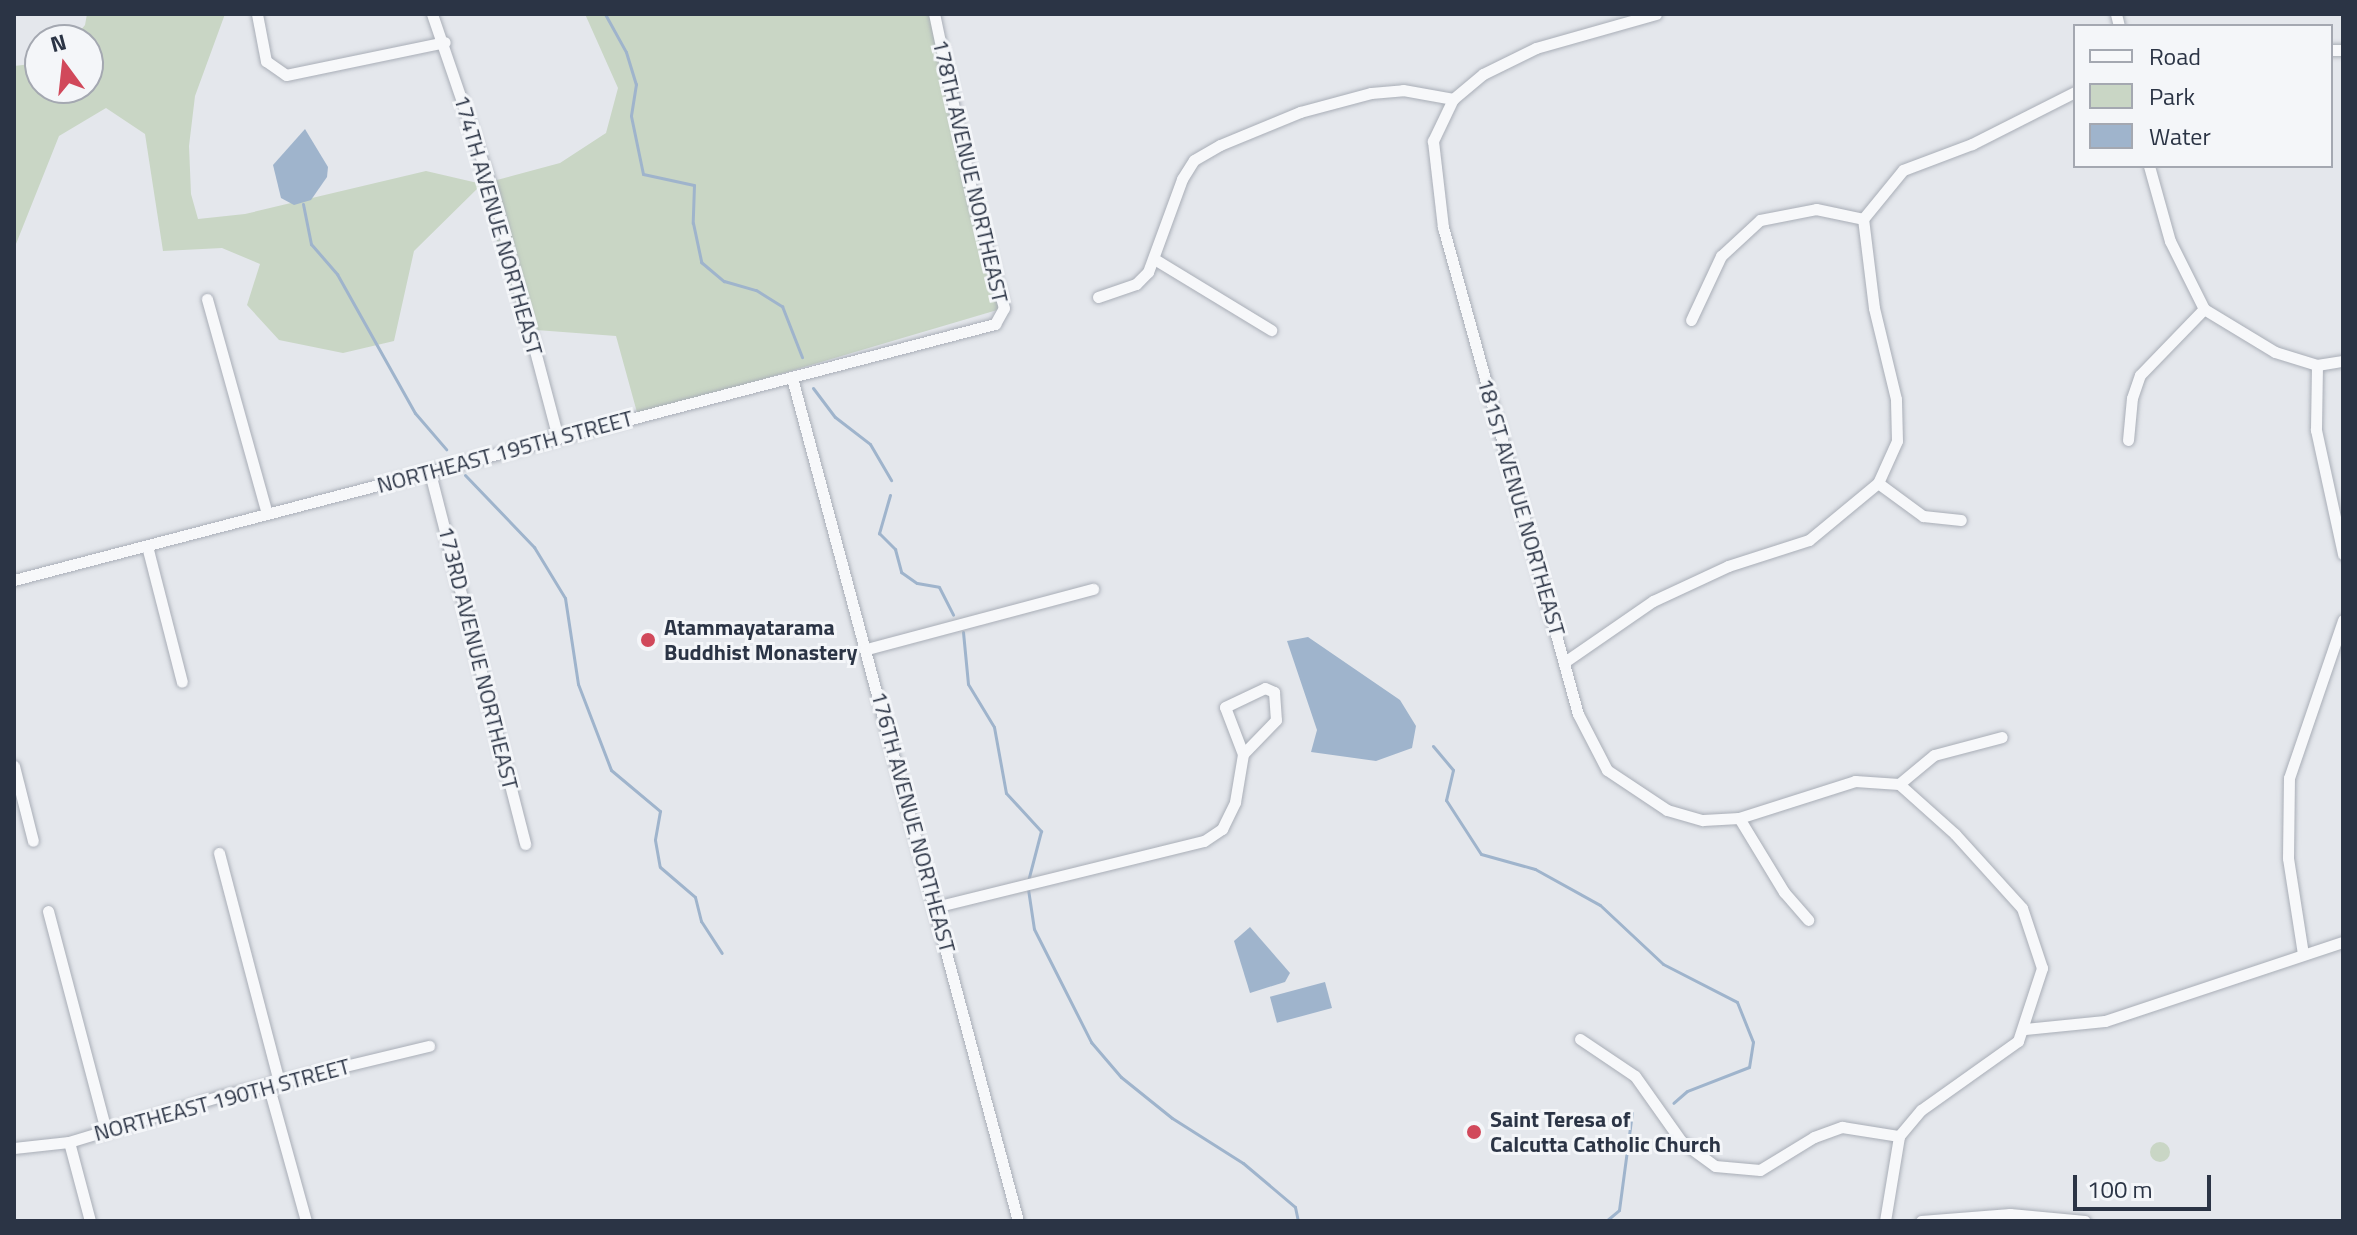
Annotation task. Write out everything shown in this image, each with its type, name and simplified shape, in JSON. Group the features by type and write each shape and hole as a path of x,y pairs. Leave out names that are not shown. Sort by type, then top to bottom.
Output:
{"street":[{"path":"257,14 266,61 286,75 445,42"},
{"name":"174TH AVENUE NORTHEAST","path":"432,14 445,42 493,192 558,438"},
{"path":"1098,297 1136,284 1156,260 1182,179 1194,160 1220,145 1300,112 1371,93 1403,90 1453,99 1510,60 1609,20 1656,14"},
{"name":"178TH AVENUE NORTHEAST","path":"936,15 974,203 1004,308 995,324"},
{"path":"1566,661 1653,601 1728,566 1809,540 1878,483 1897,441 1896,399 1874,308 1863,219 1903,170 1972,144 2073,93"},
{"name":"181ST AVENUE NORTHEAST","path":"1453,99 1433,141 1443,227 1509,477 1566,661 1578,714 1607,770 1667,810 1703,820 1739,818 1855,781 1899,784"},
{"path":"2150,168 2170,241 2204,309 2256,341 2317,365 2343,361"},
{"path":"1691,320 1721,256 1760,220 1816,209 1863,219"},
{"path":"1156,260 1271,330"},
{"path":"207,299 267,514"},
{"path":"2128,440 2132,398 2140,375 2204,309"},
{"name":"NORTHEAST 195TH STREET","path":"14,580 995,324"},
{"path":"2317,365 2316,430 2343,554"},
{"name":"176TH AVENUE NORTHEAST","path":"792,378 1018,1221"},
{"name":"173RD AVENUE NORTHEAST","path":"430,473 525,844"},
{"path":"1878,483 1923,516 1961,520"},
{"path":"147,546 182,682"},
{"path":"867,649 1093,589"},
{"path":"2303,954 2288,858 2289,778 2343,620"},
{"path":"935,907 1204,841 1222,829 1230,816 1243,754 1276,720 1274,692 1265,688 1247,693 1225,707 1243,754"},
{"path":"1885,1221 1891,1161 1899,1136 1921,1110 2000,1058 2025,1029 2042,968 2022,908 1955,834 1899,784 1934,755 2002,737"},
{"path":"14,766 33,841"},
{"path":"1739,818 1784,892 1808,920"},
{"path":"219,853 306,1221"},
{"path":"48,911 106,1131"},
{"path":"2025,1029 2105,1021 2343,942"},
{"path":"1580,1039 1635,1076 1681,1141 1715,1166 1760,1170 1814,1137 1842,1127 1899,1136"},
{"name":"NORTHEAST 190TH STREET","path":"14,1148 69,1142 274,1082 429,1046"},
{"path":"69,1142 90,1221"},
{"path":"1921,1221 2010,1214 2085,1221"}],"green space":[{"path":"87,14 225,14 195,96 189,146 191,194 198,219 245,214 426,171 482,184 560,163 606,133 618,88 585,14 934,14 1004,308 638,416 616,336 523,329 481,185 414,251 394,341 343,353 279,340 247,305 260,264 222,248 163,251 145,134 106,108 59,136 14,249 14,66 24,65 24,104 104,104 104,24 85,24"},
{"path":"2156,1142 2164,1142 2170,1152 2164,1162 2156,1162 2150,1156 2150,1148"}],"water":[{"path":"305,129 328,167 327,177 311,200 294,205 281,198 273,165"},
{"path":"1308,637 1400,700 1416,726 1412,748 1376,761 1311,752 1317,730 1287,641"},
{"path":"1250,927 1290,973 1285,982 1250,993 1234,941"},
{"path":"1325,982 1332,1008 1277,1023 1270,997"}],"waterway":[{"path":"605,14 626,52 636,84 631,116 643,174 694,185 693,223 701,262 724,281 756,290 782,306 802,357"},
{"path":"303,204 311,244 337,274 415,413 446,449"},
{"path":"813,388 835,417 870,444 891,480"},
{"path":"465,475 534,547 565,598 578,684 611,770 660,811 655,840 660,867 695,897 701,921 722,953"},
{"path":"890,495 879,533 895,549 901,572 917,583 939,587 953,615"},
{"path":"963,632 968,684 994,727 1006,793 1041,831 1028,881"},
{"path":"1433,746 1453,770 1446,800 1481,854 1535,869 1600,905 1663,964 1737,1002 1753,1042 1749,1067 1687,1091 1673,1103"},
{"path":"1028,889 1034,929 1091,1042 1121,1077 1172,1118 1243,1163 1295,1207 1298,1221"},
{"path":"1606,1221 1619,1210 1632,1113"}],"place":[{"name":"Atammayatarama Buddhist Monastery","path":"648,640"},
{"name":"Saint Teresa of Calcutta Catholic Church","path":"1474,1132"}]}
